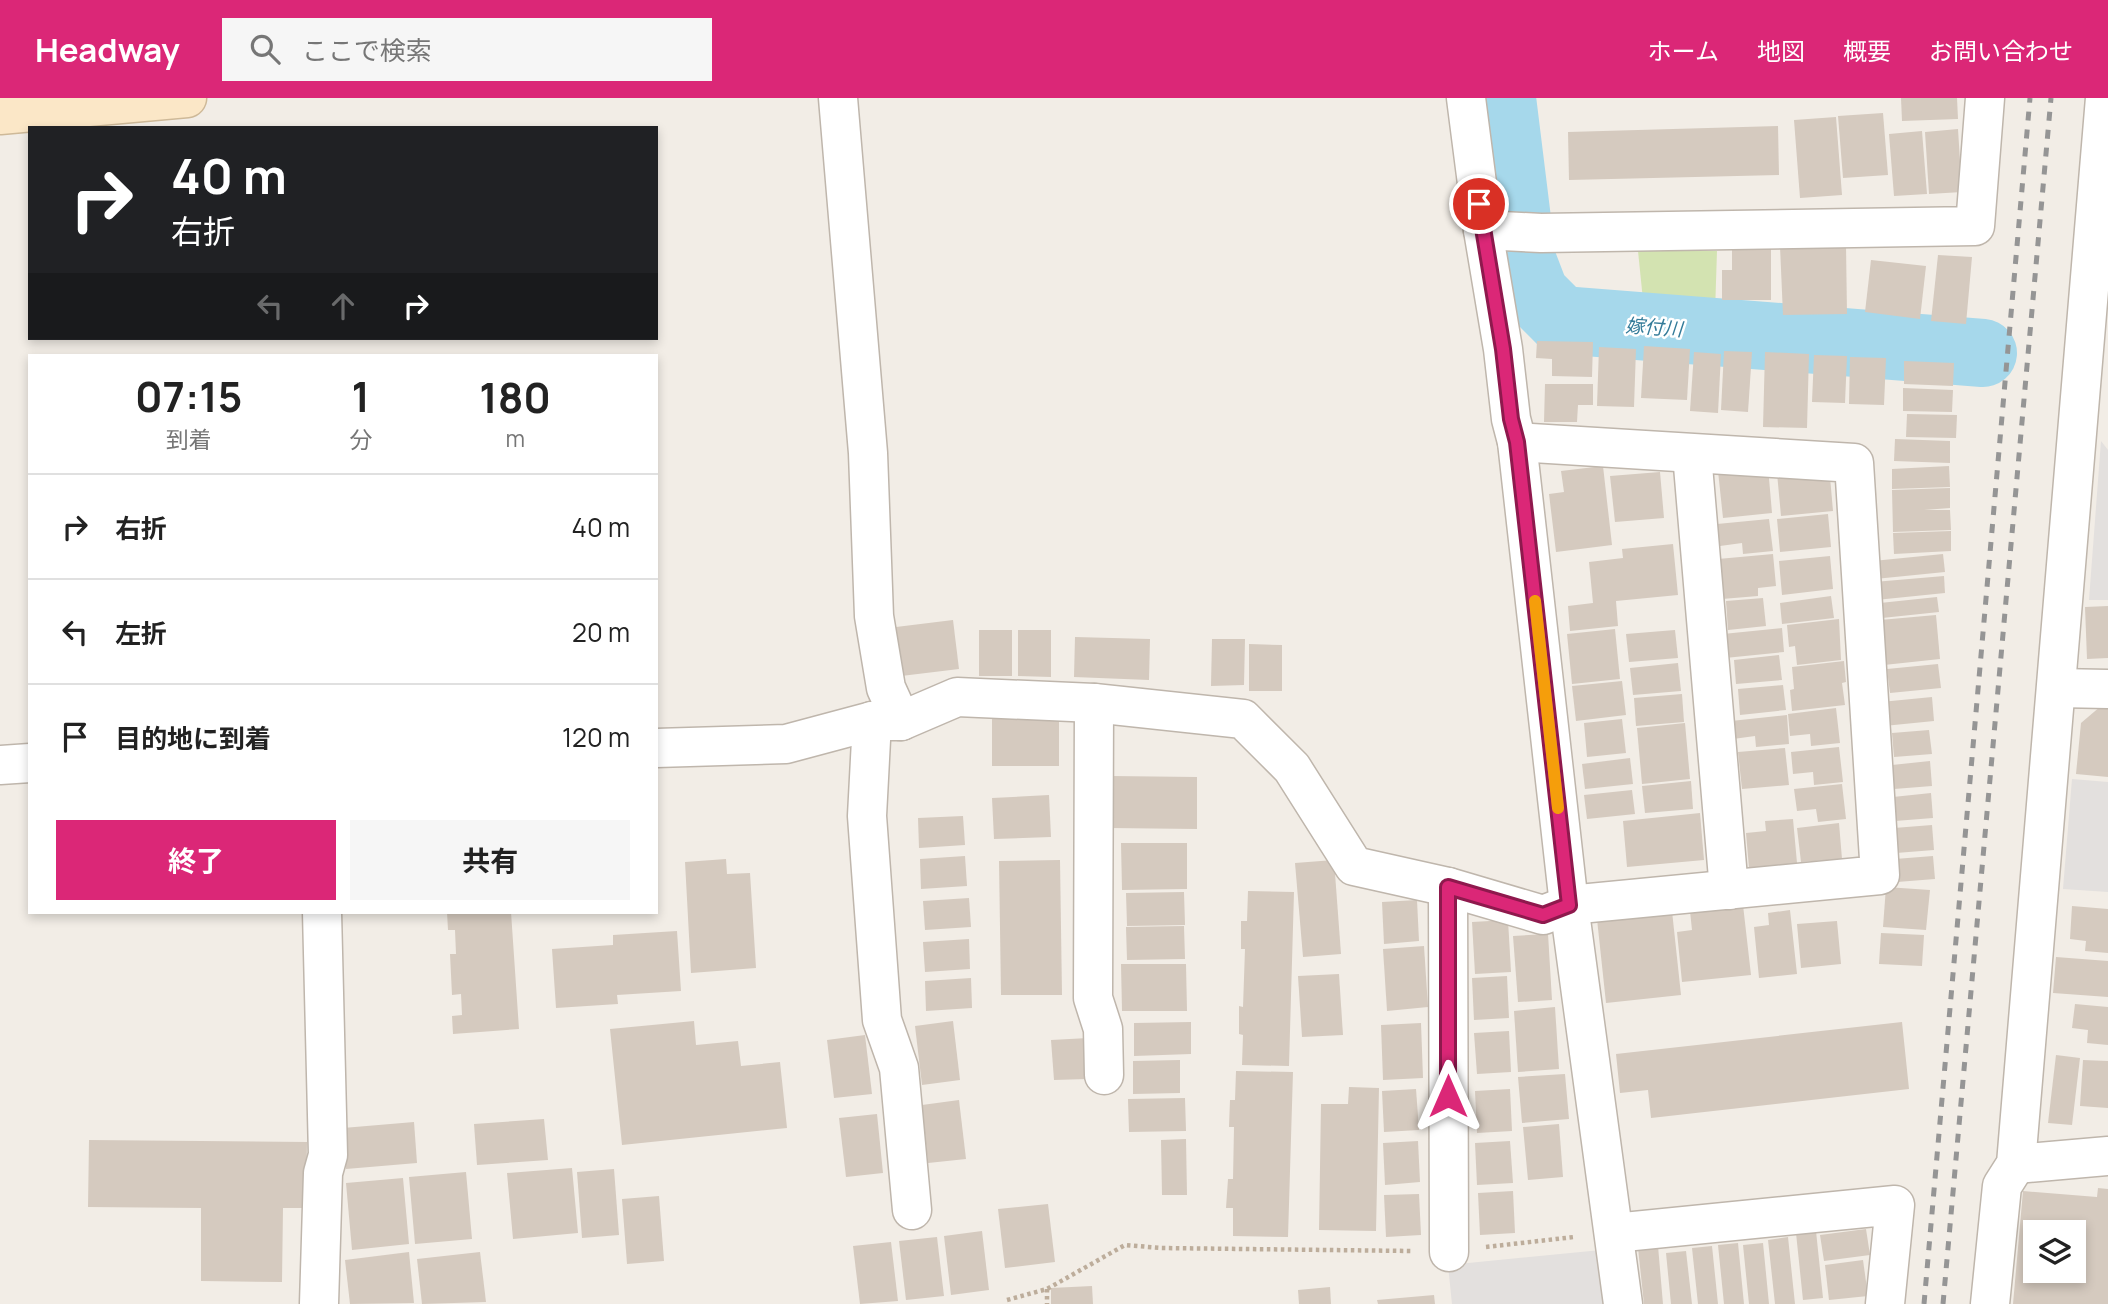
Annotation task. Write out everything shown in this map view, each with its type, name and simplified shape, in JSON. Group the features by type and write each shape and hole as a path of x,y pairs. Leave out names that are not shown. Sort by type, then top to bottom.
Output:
{"street":[{"path":"0,115 187,98"},
{"path":"838,98 868,453 874,616 886,688 887,721 867,817 882,1020 899,1068 912,1210"},
{"path":"1466,98 1511,419 1517,442 1569,905 1623,1304"},
{"path":"1483,230 1541,233 1975,226 1984,98"},
{"path":"1990,1304 2002,1186 2016,1164 2081,393 2096,337 2105,116"},
{"path":"2081,393 2108,418"},
{"path":"658,748 786,744 887,721 957,697 1094,702 1242,719 1292,768 1354,866 1448,887 1543,915 1569,905 1880,875 1854,463 1517,442"},
{"path":"1692,454 1729,890"},
{"path":"2057,688 2108,689"},
{"path":"1094,702 1093,998 1102,1029 1104,1075"},
{"path":"0,765 28,763"},
{"path":"1448,887 1449,1252"},
{"path":"319,1304 323,1172 328,1155 322,914"},
{"path":"2016,1164 2108,1156"},
{"path":"1614,1233 1895,1205 1885,1304"}],"path":[{"path":"1007,1300 1047,1289 1125,1245 1161,1248 1449,1252 1614,1233"},
{"path":"1047,1289 1047,1304"}],"green space":[{"path":"1638,251 1717,251 1715,313 1644,310"}],"shaded area":[{"path":"2101,441 2108,450 2108,600 2089,600"},
{"path":"2072,779 2108,782 2108,892 2063,889"},
{"path":"1601,1250 1606,1304 1452,1304 1448,1265"}],"building":[{"path":"1901,98 1957,98 1958,119 1902,121"},
{"path":"1883,113 1888,175 1843,178 1838,116"},
{"path":"1836,117 1842,195 1800,198 1794,120"},
{"path":"1778,126 1779,175 1569,180 1568,132"},
{"path":"1958,129 1962,192 1929,194 1925,132"},
{"path":"1922,131 1927,194 1894,196 1889,134"},
{"path":"1846,245 1847,314 1783,315 1780,246"},
{"path":"1771,249 1771,300 1722,300 1722,270 1732,270 1732,250"},
{"path":"1938,255 1972,257 1966,324 1931,321"},
{"path":"1871,260 1926,266 1920,319 1865,312"},
{"path":"1537,341 1593,342 1592,377 1552,376 1552,359 1536,358"},
{"path":"1644,346 1690,349 1687,400 1641,398"},
{"path":"1599,347 1636,349 1634,407 1597,406"},
{"path":"1724,351 1752,352 1748,412 1721,410"},
{"path":"1694,352 1721,354 1718,413 1690,411"},
{"path":"1765,352 1809,354 1807,428 1763,427"},
{"path":"1814,355 1847,356 1845,403 1812,402"},
{"path":"1850,357 1886,358 1884,405 1849,404"},
{"path":"1904,361 1954,363 1953,386 1904,384"},
{"path":"1545,384 1593,384 1593,405 1578,405 1577,422 1544,422"},
{"path":"1903,388 1953,390 1952,412 1903,411"},
{"path":"1907,414 1957,415 1956,438 1906,437"},
{"path":"1895,439 1950,441 1950,463 1894,461"},
{"path":"1603,466 1612,545 1556,552 1549,494 1564,492 1561,471"},
{"path":"1949,466 1950,487 1892,489 1892,469"},
{"path":"1768,467 1772,513 1723,518 1718,471"},
{"path":"1660,472 1664,518 1615,522 1610,476"},
{"path":"1777,473 1830,477 1833,511 1781,516"},
{"path":"1950,488 1950,508 1924,510 1950,510 1951,530 1893,532 1892,490"},
{"path":"1828,514 1831,547 1780,552 1777,519"},
{"path":"1769,519 1773,551 1743,554 1742,543 1720,546 1717,524"},
{"path":"1951,531 1951,551 1894,554 1893,533"},
{"path":"1673,544 1678,595 1616,601 1618,626 1570,631 1568,606 1593,603 1589,562 1623,558 1622,549"},
{"path":"1773,554 1776,586 1758,588 1758,596 1722,599 1718,559"},
{"path":"1943,554 1945,572 1875,579 1873,561"},
{"path":"1830,556 1833,589 1782,595 1779,561"},
{"path":"1944,576 1945,593 1876,600 1874,582"},
{"path":"1831,596 1834,618 1782,624 1780,603"},
{"path":"1937,597 1939,612 1882,618 1880,603"},
{"path":"1763,598 1766,626 1728,630 1726,601"},
{"path":"2108,606 2108,658 2087,659 2085,607"},
{"path":"1936,615 1940,659 1884,665 1880,620"},
{"path":"1839,619 1841,660 1797,665 1795,646 1789,647 1787,625"},
{"path":"953,620 959,669 893,677 888,628"},
{"path":"1782,628 1784,652 1725,658 1723,634"},
{"path":"1615,629 1620,679 1572,684 1567,634"},
{"path":"979,630 1012,630 1012,676 979,676"},
{"path":"1018,630 1051,630 1051,677 1018,676"},
{"path":"1675,630 1678,658 1629,662 1626,634"},
{"path":"1075,637 1150,639 1149,680 1074,677"},
{"path":"1212,639 1245,639 1244,685 1211,686"},
{"path":"1249,644 1282,645 1282,691 1249,691"},
{"path":"1779,655 1782,680 1736,684 1734,660"},
{"path":"1844,661 1846,682 1842,683 1845,705 1792,711 1792,667"},
{"path":"1678,663 1681,691 1633,695 1630,668"},
{"path":"1938,664 1941,688 1890,693 1887,669"},
{"path":"1622,681 1626,715 1576,721 1572,686"},
{"path":"1783,685 1786,710 1740,715 1738,689"},
{"path":"1682,694 1684,722 1636,726 1634,698"},
{"path":"1932,697 1934,721 1884,726 1881,702"},
{"path":"2101,706 2108,707 2108,777 2076,774 2081,723"},
{"path":"1836,708 1840,743 1811,746 1810,734 1790,736 1788,714"},
{"path":"992,713 1059,713 1059,766 992,766"},
{"path":"1787,715 1789,744 1756,747 1755,736 1733,739 1731,721"},
{"path":"1622,719 1626,753 1587,757 1584,723"},
{"path":"1685,723 1690,779 1642,784 1637,728"},
{"path":"1929,730 1932,754 1894,757 1892,733"},
{"path":"1839,747 1843,782 1814,785 1813,772 1793,774 1791,752"},
{"path":"1785,748 1789,785 1742,789 1738,752"},
{"path":"1630,758 1633,784 1585,789 1582,764"},
{"path":"1930,761 1932,786 1894,789 1892,765"},
{"path":"1111,776 1197,777 1197,829 1110,828"},
{"path":"1691,781 1693,809 1645,813 1642,786"},
{"path":"1842,784 1846,819 1818,822 1816,809 1797,811 1794,789"},
{"path":"1632,790 1635,814 1587,819 1584,795"},
{"path":"1931,793 1933,818 1895,821 1893,797"},
{"path":"1049,795 1051,837 994,839 992,798"},
{"path":"1700,813 1704,860 1627,867 1623,821"},
{"path":"963,816 965,845 919,848 918,818"},
{"path":"1793,819 1797,863 1749,868 1746,833 1766,831 1765,821"},
{"path":"1839,823 1842,859 1801,862 1797,828"},
{"path":"1932,825 1934,850 1896,853 1894,828"},
{"path":"1121,843 1187,843 1187,889 1122,890"},
{"path":"965,856 967,886 921,889 920,859"},
{"path":"1933,856 1935,879 1897,882 1895,859"},
{"path":"726,859 727,874 750,873 756,968 691,973 685,862"},
{"path":"1060,860 1062,995 1001,995 999,861"},
{"path":"1334,860 1341,954 1303,957 1295,863"},
{"path":"1886,887 1930,890 1926,930 1883,927"},
{"path":"1248,891 1294,892 1289,1066 1242,1065 1243,1035 1239,1034 1239,1006 1243,1007 1245,949 1241,949 1241,921 1247,921"},
{"path":"1184,892 1185,925 1127,926 1126,893"},
{"path":"969,898 971,927 925,930 923,901"},
{"path":"1417,900 1419,941 1384,944 1382,902"},
{"path":"1743,905 1751,975 1682,982 1677,932 1692,930 1690,911"},
{"path":"2072,906 2108,909 2108,953 2085,951 2086,941 2070,939"},
{"path":"1790,910 1797,974 1759,978 1754,927 1769,925 1768,913"},
{"path":"1672,911 1681,995 1606,1003 1597,919"},
{"path":"447,914 511,914 519,1029 453,1034 452,1016 462,1015 461,994 452,995 450,954 456,954 455,930 448,930"},
{"path":"1508,920 1511,972 1475,974 1472,922"},
{"path":"1837,921 1841,964 1801,968 1797,924"},
{"path":"1184,926 1185,959 1127,960 1126,927"},
{"path":"677,931 681,991 617,995 618,1004 556,1008 552,949 613,945 613,935"},
{"path":"1881,933 1924,935 1922,966 1879,964"},
{"path":"1548,934 1552,1000 1518,1002 1513,936"},
{"path":"969,939 970,969 925,972 923,942"},
{"path":"1424,946 1428,1007 1387,1011 1383,949"},
{"path":"2056,957 2108,961 2108,997 2053,993"},
{"path":"1121,964 1186,964 1187,1011 1122,1011"},
{"path":"1339,974 1343,1035 1302,1037 1298,976"},
{"path":"1507,976 1509,1018 1474,1020 1472,978"},
{"path":"971,978 972,1008 926,1011 925,981"},
{"path":"2075,1004 2108,1007 2108,1045 2087,1043 2088,1030 2072,1028"},
{"path":"1555,1007 1559,1069 1518,1072 1514,1011"},
{"path":"694,1021 696,1045 738,1041 741,1066 780,1062 787,1128 622,1145 610,1029"},
{"path":"953,1021 960,1080 922,1085 915,1026"},
{"path":"1191,1022 1191,1054 1134,1056 1134,1023"},
{"path":"1902,1022 1909,1089 1651,1118 1648,1090 1620,1093 1616,1054"},
{"path":"1421,1023 1423,1078 1383,1080 1381,1025"},
{"path":"1509,1031 1511,1072 1477,1074 1474,1033"},
{"path":"865,1035 872,1094 834,1098 827,1040"},
{"path":"1088,1038 1087,1079 1054,1080 1051,1040"},
{"path":"2056,1055 2080,1058 2072,1125 2048,1123"},
{"path":"1180,1060 1180,1093 1133,1094 1133,1061"},
{"path":"2083,1060 2108,1061 2108,1108 2080,1106"},
{"path":"1236,1071 1293,1072 1288,1237 1233,1236 1233,1208 1226,1208 1228,1179 1233,1179 1234,1127 1229,1127 1230,1100 1235,1100"},
{"path":"1565,1074 1569,1119 1522,1123 1518,1077"},
{"path":"1349,1087 1379,1088 1376,1231 1319,1230 1321,1104 1348,1104"},
{"path":"1416,1089 1419,1130 1384,1132 1382,1091"},
{"path":"1510,1089 1512,1131 1477,1133 1475,1091"},
{"path":"1185,1098 1186,1131 1129,1132 1128,1099"},
{"path":"959,1100 966,1159 928,1163 922,1105"},
{"path":"877,1114 883,1173 846,1177 839,1118"},
{"path":"544,1119 548,1160 477,1165 474,1124"},
{"path":"414,1122 417,1163 346,1169 343,1128"},
{"path":"1559,1124 1563,1177 1528,1180 1523,1127"},
{"path":"1186,1139 1187,1195 1162,1195 1161,1140"},
{"path":"89,1140 307,1142 306,1208 283,1208 282,1282 201,1281 201,1208 88,1207"},
{"path":"1418,1141 1420,1182 1385,1185 1383,1143"},
{"path":"1510,1141 1513,1183 1477,1185 1475,1143"},
{"path":"572,1168 578,1233 513,1239 507,1173"},
{"path":"614,1169 619,1235 582,1238 577,1172"},
{"path":"466,1172 472,1239 415,1244 409,1177"},
{"path":"403,1178 409,1244 352,1250 346,1183"},
{"path":"2098,1188 2108,1189 2108,1304 2013,1304 2023,1191 2097,1197"},
{"path":"1513,1191 1515,1233 1480,1235 1478,1193"},
{"path":"1419,1194 1421,1235 1386,1237 1384,1195"},
{"path":"659,1196 664,1261 627,1264 622,1199"},
{"path":"1048,1204 1055,1262 1005,1268 998,1209"},
{"path":"1866,1229 1870,1255 1824,1261 1820,1235"},
{"path":"982,1231 989,1290 951,1295 944,1236"},
{"path":"1816,1231 1823,1298 1803,1300 1796,1233"},
{"path":"937,1237 944,1296 906,1300 899,1241"},
{"path":"1788,1237 1795,1304 1775,1304 1768,1240"},
{"path":"891,1242 898,1301 860,1304 853,1246"},
{"path":"1738,1243 1744,1304 1724,1304 1718,1245"},
{"path":"1763,1243 1769,1304 1749,1304 1743,1245"},
{"path":"1658,1246 1663,1304 1644,1304 1638,1248"},
{"path":"1712,1246 1718,1304 1698,1304 1692,1248"},
{"path":"1686,1251 1692,1304 1671,1304 1666,1253"},
{"path":"409,1252 414,1303 350,1304 345,1260"},
{"path":"480,1252 486,1302 422,1304 417,1259"},
{"path":"1863,1260 1868,1296 1829,1300 1825,1265"},
{"path":"1092,1286 1093,1304 1051,1304 1051,1288"},
{"path":"1330,1287 1331,1304 1299,1304 1298,1290"},
{"path":"1434,1295 1435,1304 1378,1304 1377,1300"}],"waterway":[{"name":"嫁付川","path":"1502,98 1522,260 1535,294 1561,320 1983,353"}],"railway":[{"path":"1924,1304 2030,98"},
{"path":"1943,1304 2051,98"}],"slow traffic":[{"path":"1535,601 1558,808"}],"route":[{"path":"1448,1096 1448,887 1543,915 1569,905 1517,442 1511,419 1503,349 1479,204"}]}
